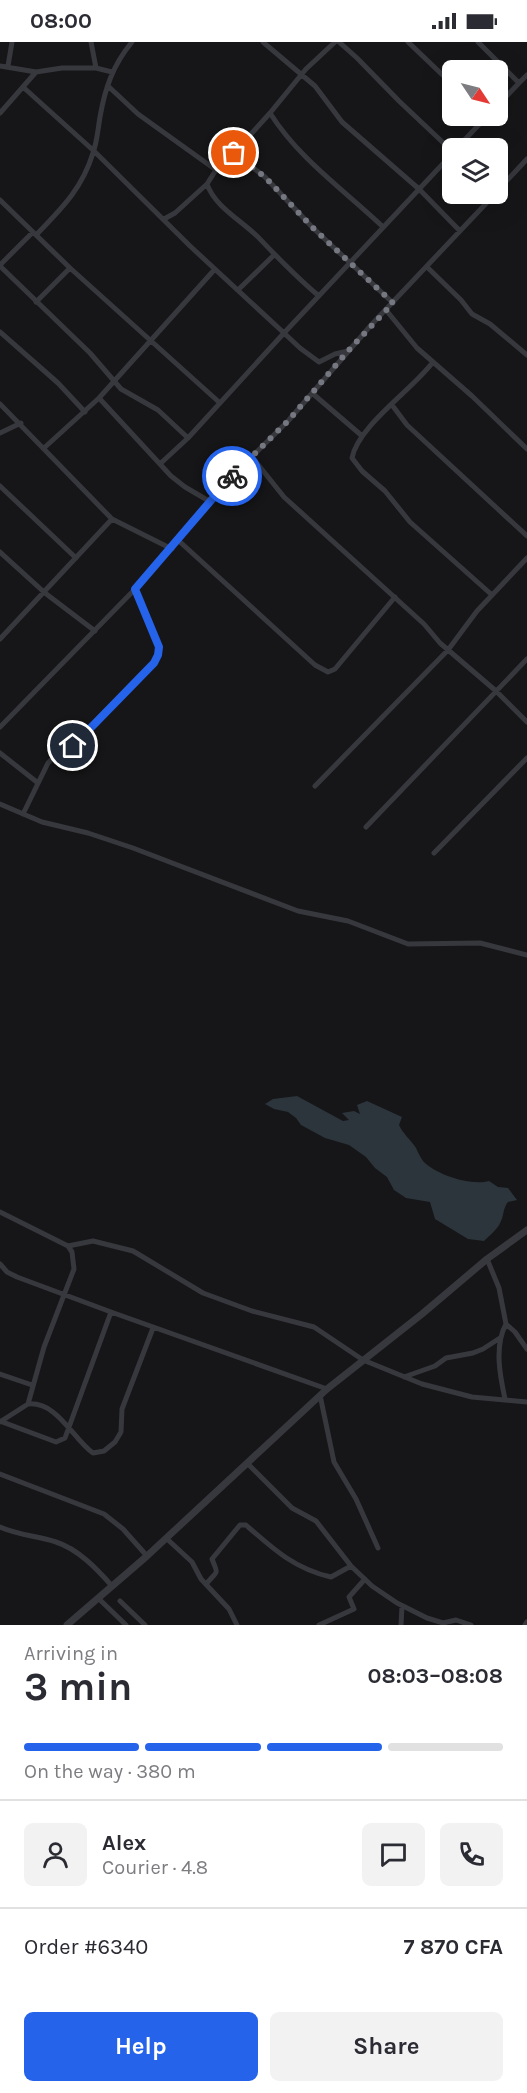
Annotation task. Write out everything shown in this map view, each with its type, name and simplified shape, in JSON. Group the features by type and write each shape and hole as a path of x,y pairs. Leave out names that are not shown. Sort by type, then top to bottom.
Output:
{"street":[{"path":"8,66 12,42"},
{"path":"91,42 96,68"},
{"path":"132,42 111,72 94,151 76,191 35,234 0,266 90,352 120,389 159,410 188,438"},
{"path":"164,219 175,213 207,184 216,170 270,113 306,69 337,42 357,58 442,142"},
{"path":"408,42 442,74"},
{"path":"478,42 519,83"},
{"path":"266,43 322,93 342,122 419,189 460,231"},
{"path":"0,66 36,72 62,68 96,68 111,72"},
{"path":"0,113 36,72"},
{"path":"508,95 527,75"},
{"path":"108,86 138,114 216,170"},
{"path":"23,87 94,151 300,348 320,363 335,354 348,351"},
{"path":"0,107 7,105"},
{"path":"270,113 284,134 317,168 383,227"},
{"path":"466,138 476,126"},
{"path":"234,153 265,177 313,228 393,303"},
{"path":"508,179 527,159"},
{"path":"161,463 188,438 442,165"},
{"path":"207,184 211,195 296,277 319,296"},
{"path":"0,200 70,268 220,403"},
{"path":"2,724 135,589 179,541 209,501 486,204"},
{"path":"239,289 274,255"},
{"path":"427,267 472,314 490,324 527,355"},
{"path":"36,302 70,268"},
{"path":"44,448 99,398 215,269"},
{"path":"386,310 417,348 472,396 527,449"},
{"path":"0,332 58,383 85,412"},
{"path":"433,362 418,380 361,435 354,447 352,458 362,471 385,491 410,522 492,596"},
{"path":"312,393 361,435"},
{"path":"99,398 171,476 209,501"},
{"path":"0,404 112,519 172,549"},
{"path":"392,405 407,425 527,536"},
{"path":"0,433 21,423"},
{"path":"252,457 284,497 395,597 448,650 496,691 527,722"},
{"path":"0,486 76,558"},
{"path":"0,639 112,519"},
{"path":"179,541 315,665 328,672 335,669 395,597"},
{"path":"0,552 45,593 95,631"},
{"path":"315,786 448,650 477,611 527,558"},
{"path":"23,814 48,763 55,756 73,746 102,718 154,663 158,655 159,647 135,589"},
{"path":"366,827 527,659"},
{"path":"0,753 38,783"},
{"path":"434,853 527,759"},
{"path":"0,804 42,822 88,833 133,848 298,911 348,921 408,944 480,943 527,955"},
{"path":"0,1212 68,1245 72,1252 74,1269 44,1347 28,1404"},
{"path":"71,1624 320,1395 487,1259 527,1230"},
{"path":"68,1245 93,1241 133,1251 203,1293 252,1311 322,1331 363,1360 404,1377 449,1392 480,1398 527,1402"},
{"path":"487,1259 499,1288 506,1324 500,1338 500,1373 505,1399"},
{"path":"0,1264 16,1277 64,1296 327,1389"},
{"path":"0,1421 56,1442 65,1438 111,1312"},
{"path":"506,1324 527,1349"},
{"path":"0,1421 28,1404 44,1407 69,1427 85,1448 93,1453 104,1451 115,1442 121,1432 122,1408 153,1328"},
{"path":"404,1377 435,1366 446,1358 473,1353 500,1338"},
{"path":"0,1374 32,1384"},
{"path":"320,1395 334,1462 356,1499 378,1548"},
{"path":"247,1463 292,1508 316,1521 351,1566 365,1580 402,1606 427,1618 448,1624 456,1620 471,1625"},
{"path":"0,1474 104,1514 117,1523 147,1556"},
{"path":"206,1584 217,1571 212,1559 243,1524 287,1561 306,1569 331,1577 351,1566"},
{"path":"0,1527 17,1534 60,1544 95,1568 112,1586"},
{"path":"166,1538 192,1562 206,1584 229,1609 237,1625"},
{"path":"319,1625 354,1609 349,1597 365,1580"},
{"path":"98,1598 126,1625"},
{"path":"120,1601 145,1625"},
{"path":"401,1625 402,1606"}],"shaded area":[{"path":"297,1096 343,1121 349,1120 342,1113 354,1111 360,1114 357,1105 367,1101 402,1117 399,1125 423,1161 429,1166 445,1175 464,1181 489,1181 498,1187 508,1188 517,1200 508,1202 500,1224 484,1241 468,1239 435,1219 430,1202 406,1198 394,1190 387,1177 349,1145 325,1138 301,1125 288,1112 265,1104 273,1099"}],"way so far":[{"path":"232,476 288,421 393,303 313,228 265,177 234,153"}],"route":[{"path":"73,746 154,663 159,647 135,589 172,549 209,501 232,476"}]}
